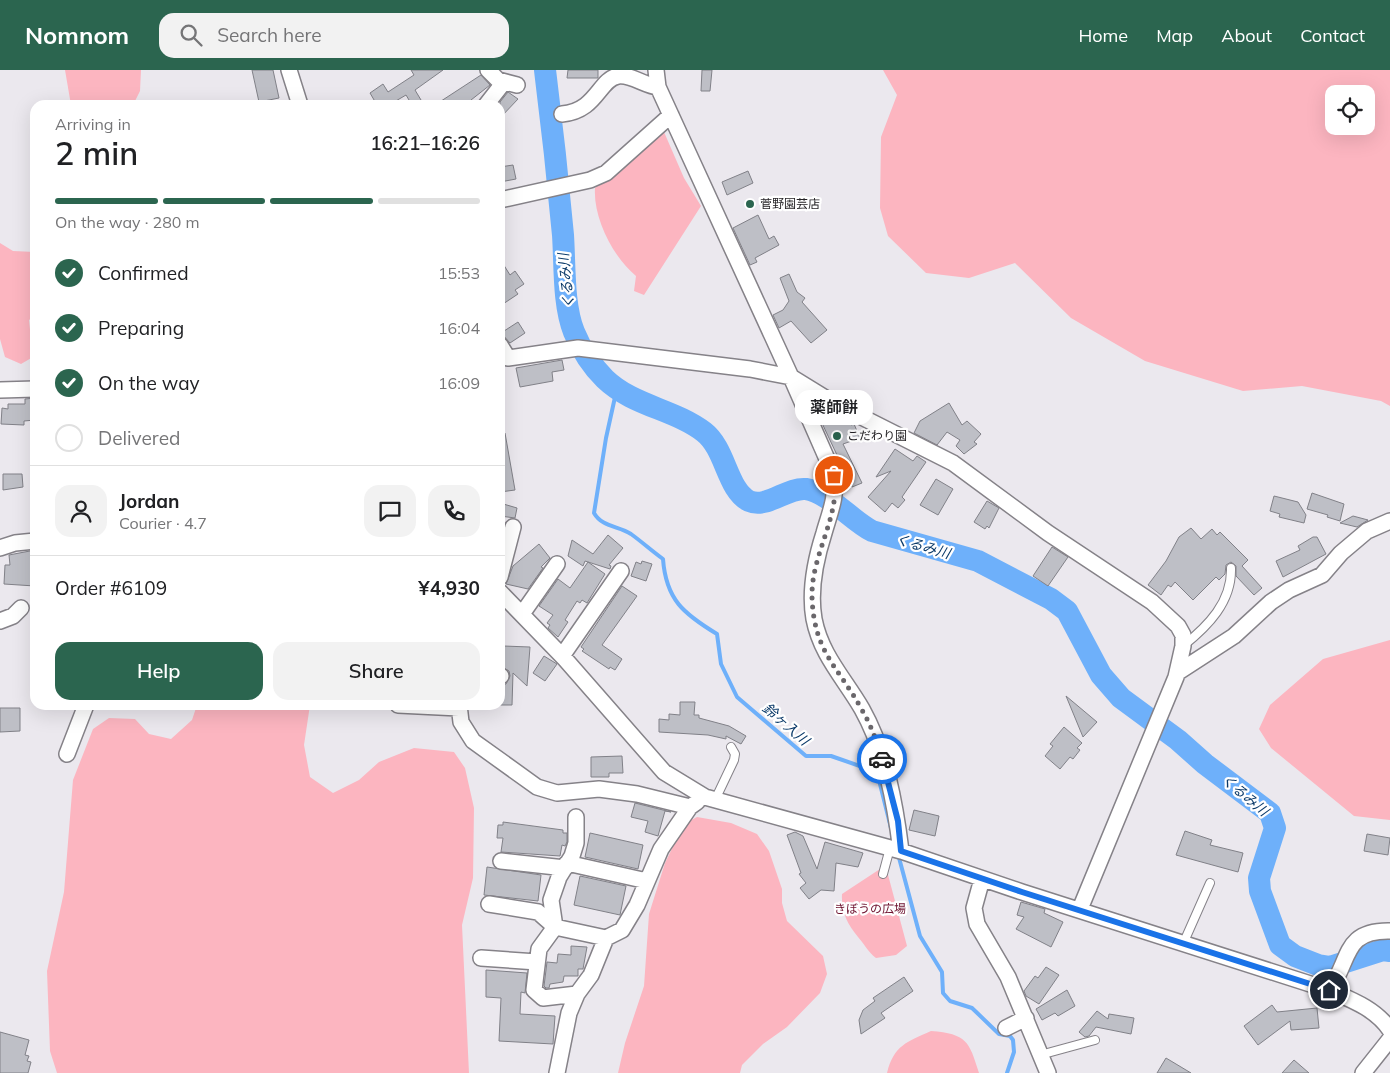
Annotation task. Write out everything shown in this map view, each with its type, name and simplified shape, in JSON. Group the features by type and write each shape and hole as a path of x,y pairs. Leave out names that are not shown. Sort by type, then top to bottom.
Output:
{"street":[{"path":"289,70 298,100"},
{"path":"488,70 498,80 511,84 492,100"},
{"path":"656,70 658,87 834,475 836,490 833,508 824,533 812,585 814,618 826,655 862,709 888,774 896,849"},
{"path":"562,114 572,113 592,101 608,80 614,76 621,75 649,86 658,87"},
{"path":"505,199 590,180 606,173 671,115"},
{"path":"505,360 578,348 750,369 791,377 830,401 953,463 1048,533 1152,602 1178,626 1183,635 1183,646 1177,673 1080,910"},
{"path":"0,390 30,389"},
{"path":"1177,673 1234,636 1271,602 1289,590 1322,575 1341,553 1367,531 1390,521"},
{"path":"505,558 513,527"},
{"path":"0,548 15,543 30,542"},
{"path":"522,614 557,564"},
{"path":"562,656 621,571"},
{"path":"505,597 562,656 664,772 710,799 896,849 1183,944 1332,986 1376,1014 1390,1030"},
{"path":"0,621 13,616 21,608"},
{"path":"67,754 84,710"},
{"path":"460,710 462,722 473,741 537,788 557,793 599,789 637,794 690,807"},
{"path":"489,904 538,912 555,927 606,938 622,930 637,904 661,849 690,807 710,799"},
{"path":"576,817 576,842 551,900 555,927 539,949 534,990 543,998 577,994"},
{"path":"501,861 566,866 647,881"},
{"path":"982,879 974,908 977,924 1008,977 1048,1073"},
{"path":"1332,986 1344,958 1364,934 1390,931"},
{"path":"557,1073 569,1013 577,994 591,975 606,938"},
{"path":"481,958 537,962"},
{"path":"1006,1028 1026,1018"},
{"path":"1363,1073 1390,1039"}],"lane":[{"path":"1183,646 1206,627 1223,603 1229,589 1231,568"},
{"path":"710,799 734,760 735,754 731,747"},
{"path":"883,874 896,849"},
{"path":"1183,944 1210,883"},
{"path":"1040,1055 1095,1040"}],"green space":[{"path":"65,70 141,70 140,91 136,100 70,100"},
{"path":"883,70 1390,70 1390,406 1381,401 1302,386 1243,391 1145,361 1071,318 1015,263 969,278 926,273 888,236 880,208 881,137 897,95"},
{"path":"661,131 664,132 684,178 701,206 644,295 634,291 636,276 612,248 606,236 597,212 595,188"},
{"path":"0,243 13,251 30,252 30,359 21,364 5,357 0,339"},
{"path":"1390,640 1390,820 1354,816 1271,748 1259,729 1270,705 1323,659"},
{"path":"195,710 309,710 304,745 310,777 333,793 359,780 379,762 414,748 454,752 465,768 474,808 473,878 462,925 469,1073 57,1073 50,1051 47,971 64,892 73,780 93,729 109,718 135,719 149,734 171,739 192,720"},
{"path":"697,817 731,823 757,834 769,851 782,889 782,903 787,921 823,956 827,974 820,993 787,1027 763,1044 742,1065 740,1073 618,1073 625,1043 644,986 649,914 665,863 684,824"},
{"name":"きぼうの広場","path":"880,869 887,871 907,946 896,955 876,958 848,922 844,912 842,894"},
{"path":"931,1031 952,1034 965,1041 969,1046 979,1073 887,1073 893,1056 898,1050 908,1042"}],"building":[{"path":"252,70 273,70 279,98 259,100"},
{"path":"411,70 443,70 415,90 421,100 409,100 406,95 398,100 374,100 370,93 383,84 388,92 414,75"},
{"path":"568,70 598,70 598,78 567,78"},
{"path":"702,70 712,70 710,91 701,91"},
{"path":"481,75 490,85 471,100 443,100"},
{"path":"508,92 518,99 505,113 505,100 502,100"},
{"path":"513,165 516,179 505,181 505,166"},
{"path":"748,171 753,183 727,195 722,182"},
{"path":"758,215 769,239 774,236 779,245 755,258 757,262 750,265 733,228"},
{"path":"505,267 510,275 515,271 524,284 515,290 518,294 505,303"},
{"path":"789,274 797,292 805,298 802,302 827,330 811,343 791,321 779,328 773,315 783,310 789,301 780,278"},
{"path":"518,322 525,333 510,343 505,337 505,330"},
{"path":"562,360 564,370 552,372 553,381 520,387 516,368"},
{"path":"30,398 30,420 24,421 24,425 1,424 2,408 8,409 8,404 25,404 25,399"},
{"path":"949,403 962,425 967,421 981,434 974,442 977,444 964,454 956,446 960,440 947,432 937,445 914,433 920,421"},
{"path":"837,415 850,422 851,425 854,424 860,438 843,444 862,483 852,487 821,421"},
{"path":"505,433 515,490 505,491"},
{"path":"895,449 913,461 917,456 926,462 902,497 905,500 898,508 892,503 885,512 868,497 891,471 876,477"},
{"path":"3,474 22,474 23,487 3,490"},
{"path":"936,479 953,489 938,515 920,505"},
{"path":"1312,493 1344,504 1340,521 1327,517 1328,515 1307,509"},
{"path":"1274,496 1298,502 1306,515 1304,523 1279,517 1280,514 1270,511"},
{"path":"987,501 999,508 989,528 987,526 985,529 974,522"},
{"path":"505,504 517,508 515,518 505,517"},
{"path":"1353,516 1368,520 1357,527 1340,523"},
{"path":"1191,528 1201,539 1212,529 1217,535 1220,532 1248,560 1242,566 1262,588 1254,595 1236,576 1236,566 1231,562 1226,565 1225,574 1219,580 1216,577 1193,600 1175,582 1171,587 1168,585 1161,595 1148,585 1166,561 1179,537"},
{"path":"608,535 623,548 609,565 611,566 610,569 585,561 583,566 568,556 572,540 593,554"},
{"path":"1313,537 1317,537 1326,554 1283,577 1276,561 1300,550 1298,546"},
{"path":"539,544 550,558 541,567 543,568 528,589 506,584 513,566"},
{"path":"1052,547 1068,557 1048,586 1033,576"},
{"path":"30,551 30,586 4,584 5,565 10,565 9,555"},
{"path":"642,561 652,564 646,581 631,576 636,562 641,564"},
{"path":"588,562 605,574 587,603 582,600 580,603 577,601 565,620 568,622 558,637 548,628 550,625 547,623 553,615 539,606 558,579 570,588"},
{"path":"622,586 637,596 602,645 622,659 615,670 610,667 609,669 582,651 584,649 581,647"},
{"path":"505,646 530,647 527,686 513,673 512,705 505,705 505,684 510,676 509,671 505,669"},
{"path":"544,656 557,664 545,681 533,673"},
{"path":"1066,696 1097,722 1083,737"},
{"path":"680,702 695,702 694,715 729,726 746,736 741,744 726,736 726,739 708,735 659,732 659,719 669,720 669,714 680,715"},
{"path":"0,708 20,708 20,731 0,732"},
{"path":"1064,727 1082,743 1077,748 1080,750 1073,759 1070,757 1060,769 1045,756 1053,746 1050,744"},
{"path":"622,756 623,773 609,773 609,777 591,777 591,757"},
{"path":"635,803 671,812 665,811 658,836 645,832 648,821 631,817"},
{"path":"914,810 939,816 935,836 909,830"},
{"path":"503,822 563,830 563,833 567,833 567,842 565,846 562,845 560,856 501,852 503,838 497,838 498,825 503,825"},
{"path":"1185,831 1212,840 1210,845 1243,853 1238,872 1176,855"},
{"path":"795,832 803,836 817,869 825,842 863,853 858,867 836,863 834,891 821,890 809,899 800,888 806,883 799,874 801,873 787,835"},
{"path":"590,833 643,845 638,869 585,857"},
{"path":"1367,834 1390,838 1388,855 1364,851"},
{"path":"487,867 541,875 538,901 484,895"},
{"path":"580,876 626,886 620,915 574,905"},
{"path":"1021,902 1045,909 1044,913 1063,922 1051,947 1016,929 1024,917 1017,915"},
{"path":"571,946 587,947 583,969 578,969 578,976 564,976 563,982 550,984 549,988 546,988 544,986 547,962 557,963 558,954 571,955"},
{"path":"1046,967 1059,975 1039,1004 1026,996 1024,991 1035,976 1038,978"},
{"path":"486,970 527,973 525,993 521,992 520,1014 555,1016 553,1044 499,1041 501,998 486,997"},
{"path":"904,977 913,991 881,1013 885,1018 861,1034 859,1020 863,1010 875,1001 873,998"},
{"path":"1067,990 1075,1006 1058,1016 1055,1013 1042,1020 1036,1009"},
{"path":"1272,1005 1277,1012 1317,1008 1319,1028 1291,1030 1290,1021 1258,1045 1244,1026"},
{"path":"1097,1011 1108,1019 1109,1014 1134,1018 1131,1034 1096,1027 1089,1036 1085,1037 1079,1032"},
{"path":"0,1032 29,1040 25,1055 29,1056 27,1061 31,1062 28,1073 0,1073"},
{"path":"1166,1058 1191,1073 1157,1073"},
{"path":"1294,1060 1309,1073 1282,1073"}],"waterway":[{"name":"くるみ川","path":"545,70 555,152 563,235 565,284 570,321 580,345 591,363 605,379 616,388 641,402 680,418 704,432 717,448 736,488 749,501 763,502 799,489 814,491 823,495 872,531 978,561 1051,599 1067,611 1101,675 1121,698 1178,740 1205,764 1270,813 1275,828 1259,878 1260,891 1280,945 1295,956 1318,965 1330,967 1383,950 1390,951"},
{"name":"鈴ヶ入川","path":"617,388 606,438 594,513 597,518 606,524 631,534 663,559 668,585 679,604 695,620 717,634 721,664 737,697 806,756 831,756 877,772 891,828"},
{"name":"鈴ヶ入川","path":"898,854 920,936 942,972 943,993 950,1001 972,1008 999,1034 1010,1036 1013,1040 1014,1052 1007,1073"}],"way so far":[{"path":"834,475 836,490 833,508 824,533 812,585 814,618 818,636 826,655 862,709 882,759"}],"place":[{"name":"菅野園芸店","path":"750,204"},
{"name":"こだわり園","path":"837,436"},
{"name":"薬師餅","path":"834,475"}],"route":[{"path":"882,759 888,774 898,821 901,851 1022,892 1329,990"}]}
